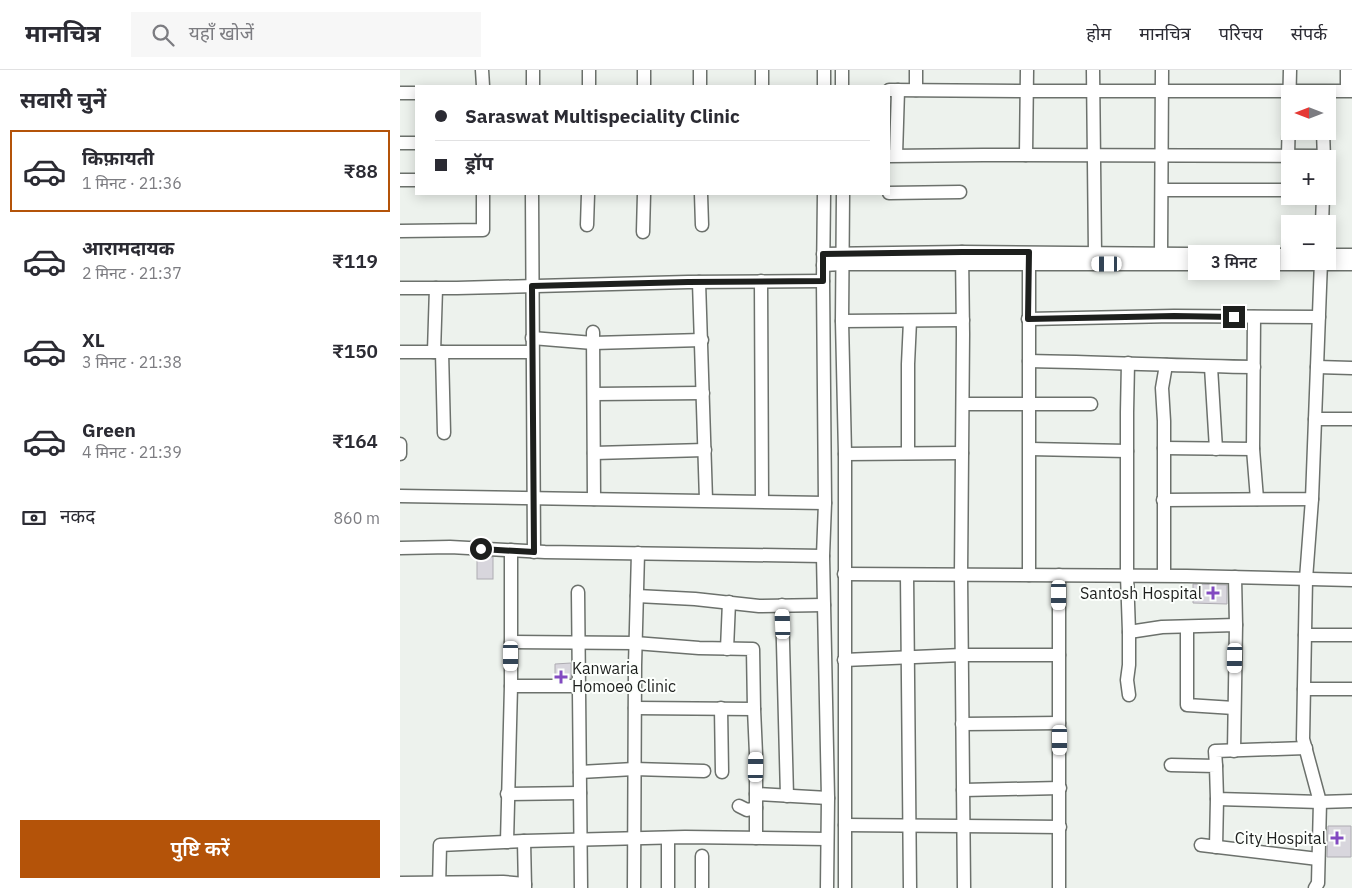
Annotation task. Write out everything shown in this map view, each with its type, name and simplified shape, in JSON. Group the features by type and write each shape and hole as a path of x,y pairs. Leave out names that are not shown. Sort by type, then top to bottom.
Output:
{"street":[{"path":"482,70 483,85"},
{"path":"533,70 533,85"},
{"path":"589,70 589,85"},
{"path":"644,70 644,85"},
{"path":"700,70 700,85"},
{"path":"762,70 762,85"},
{"path":"824,70 824,85"},
{"path":"842,70 842,85"},
{"path":"916,70 916,90"},
{"path":"1026,155 1027,70"},
{"path":"1093,70 1094,253"},
{"path":"1161,253 1162,70"},
{"path":"1289,85 1290,70"},
{"path":"1336,91 1350,91 1347,70"},
{"path":"1281,91 893,90 892,156 1281,156"},
{"path":"400,93 415,93"},
{"path":"400,143 415,143"},
{"path":"400,180 415,180"},
{"path":"1162,190 1281,190"},
{"path":"890,193 960,192"},
{"path":"400,231 483,230 483,195"},
{"path":"532,195 534,552"},
{"path":"587,224 588,195"},
{"path":"643,232 644,195"},
{"path":"701,195 702,225"},
{"path":"824,195 825,503 823,556 828,798 827,888"},
{"path":"844,195 842,321 845,888"},
{"path":"1029,258 1094,253 1281,255"},
{"path":"1336,258 1352,255"},
{"path":"962,258 961,575 964,888"},
{"path":"1029,258 1029,575"},
{"path":"823,259 1281,260"},
{"path":"1336,262 1352,264"},
{"path":"1315,888 1318,883 1320,802 1303,739 1306,579 1312,499 1322,270"},
{"path":"761,281 762,501"},
{"path":"400,288 823,281"},
{"path":"699,282 706,500"},
{"path":"436,288 438,352 444,433"},
{"path":"1028,319 1174,316 1319,317"},
{"path":"1254,317 1253,449 1257,499"},
{"path":"842,321 963,320"},
{"path":"908,453 910,321"},
{"path":"532,338 702,340"},
{"path":"593,338 594,499"},
{"path":"400,352 532,352"},
{"path":"1029,361 1254,367"},
{"path":"1128,363 1127,575 1129,665 1127,680 1129,695"},
{"path":"1164,576 1162,388 1166,365"},
{"path":"1210,367 1216,449"},
{"path":"1317,367 1352,368"},
{"path":"594,394 703,394"},
{"path":"963,404 1091,404"},
{"path":"1315,419 1352,419"},
{"path":"400,444 400,454"},
{"path":"1164,448 1253,449"},
{"path":"1030,449 1127,451"},
{"path":"594,453 705,450"},
{"path":"844,454 962,453"},
{"path":"400,496 825,503"},
{"path":"1163,500 1312,499"},
{"path":"400,548 450,547 534,552 823,556"},
{"path":"507,842 511,686 511,550"},
{"path":"634,888 638,554"},
{"path":"844,574 1127,575 1352,580"},
{"path":"906,575 910,888"},
{"path":"1059,575 1059,888"},
{"path":"1234,751 1235,577"},
{"path":"578,592 581,888"},
{"path":"637,596 729,602 759,606 824,605"},
{"path":"727,649 729,602"},
{"path":"782,605 788,796"},
{"path":"1129,632 1162,627 1236,625"},
{"path":"1188,627 1188,705 1234,708"},
{"path":"1305,635 1352,635"},
{"path":"511,642 636,643 699,648 753,649 756,838"},
{"path":"844,660 962,655 1059,655"},
{"path":"511,686 579,686"},
{"path":"1304,689 1352,689"},
{"path":"635,708 754,709"},
{"path":"721,708 722,772"},
{"path":"962,724 1059,724"},
{"path":"1216,847 1215,751 1306,748"},
{"path":"1171,765 1216,766"},
{"path":"580,772 634,769 704,771"},
{"path":"963,790 1060,788"},
{"path":"507,794 580,793"},
{"path":"756,794 828,798"},
{"path":"1217,799 1352,801"},
{"path":"739,806 747,810 756,808"},
{"path":"845,825 1060,827"},
{"path":"439,886 440,845 668,838 827,839"},
{"path":"668,838 668,888"},
{"path":"407,885 439,886 503,882 525,886 524,841"},
{"path":"1201,845 1318,859"},
{"path":"702,856 702,888"}],"building":[{"path":"477,557 493,557 493,579 477,579"},
{"path":"1193,584 1227,585 1227,604 1193,603"},
{"path":"571,663 571,678 555,678 555,664"},
{"path":"1328,826 1351,826 1351,857 1327,857"}],"place":[{"name":"Santosh Hospital","path":"1213,593"},
{"name":"Kanwaria Homoeo Clinic","path":"561,677"},
{"name":"City Hospital","path":"1337,838"}],"route":[{"path":"481,549 534,552 532,286 823,281 823,254 1029,252 1028,319 1174,316 1234,317"}]}
